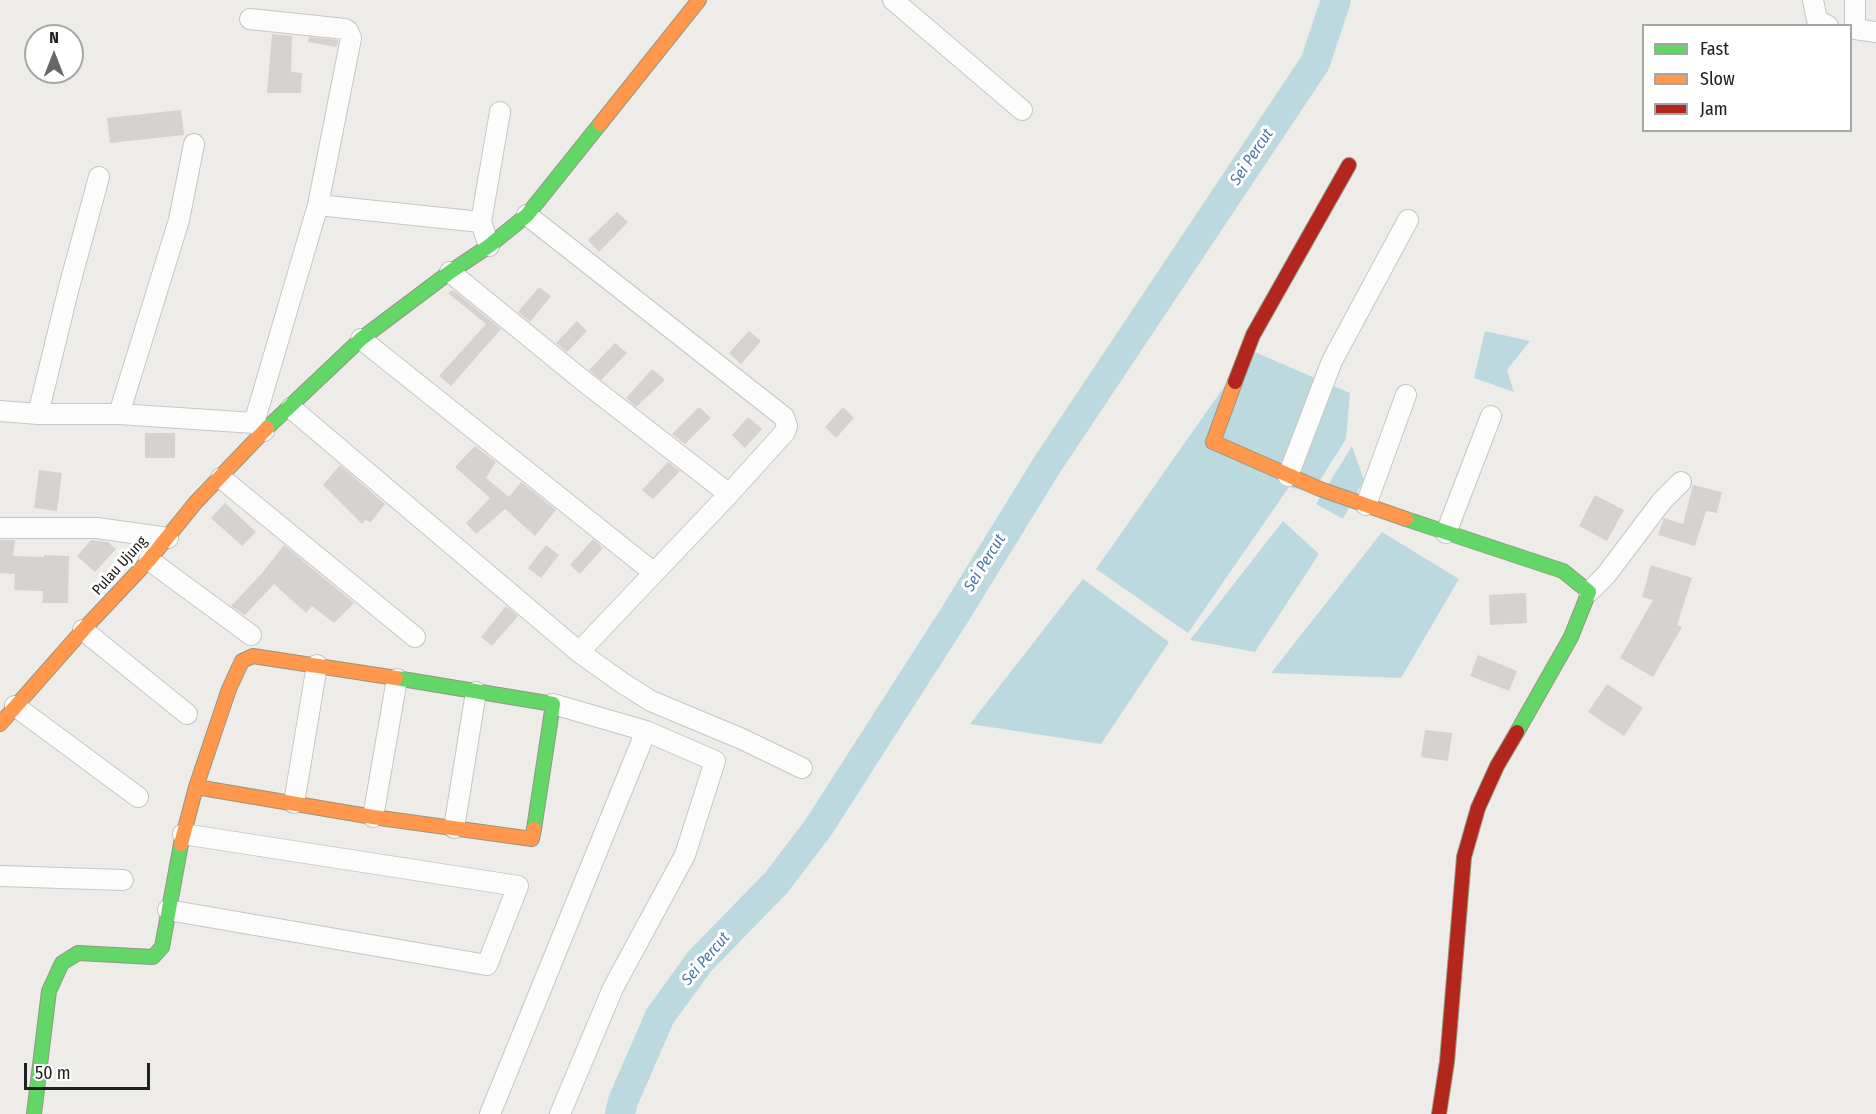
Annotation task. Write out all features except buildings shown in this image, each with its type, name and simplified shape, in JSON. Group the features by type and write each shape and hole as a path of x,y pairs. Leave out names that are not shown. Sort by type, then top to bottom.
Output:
{"street":[{"name":"Pulau Ujung","path":"0,724 149,560 196,502 221,478 259,427 291,408 361,339 450,272 489,246 526,215 699,0"},
{"path":"893,0 1022,110"},
{"path":"1813,0 1817,20 1824,24"},
{"path":"1855,0 1853,29 1876,32"},
{"path":"0,411 38,414 119,414 259,427 318,205 350,34 345,29 250,19"},
{"path":"489,246 481,222 500,112"},
{"path":"119,414 179,220 194,144"},
{"path":"1349,165 1253,335 1213,442 1288,476 1366,505 1563,571 1589,592"},
{"path":"38,414 99,177"},
{"path":"318,205 481,222"},
{"path":"526,215 784,417 787,426 785,432 729,494 579,652"},
{"path":"1288,476 1332,361 1408,220"},
{"path":"450,272 581,379 729,494"},
{"path":"361,339 653,572"},
{"path":"1366,505 1406,395"},
{"path":"291,408 579,652 651,701 742,739 802,768"},
{"path":"1446,533 1491,416"},
{"path":"221,478 415,637"},
{"path":"1439,1114 1447,1062 1464,857 1478,808 1497,766 1571,637 1589,592 1606,574 1662,501 1681,482"},
{"path":"0,528 97,528 168,538"},
{"path":"149,560 251,635"},
{"path":"83,630 187,714"},
{"path":"34,1114 49,991 62,963 78,953 153,957 162,947 183,834 196,787 229,689 243,661 253,656 553,704 645,731 714,760 685,855 613,988 560,1114"},
{"path":"294,803 317,665"},
{"path":"373,817 397,679"},
{"path":"454,828 476,692"},
{"path":"196,787 373,817 532,839 553,704"},
{"path":"15,706 138,798"},
{"path":"490,1114 645,731"},
{"path":"168,910 487,964 518,886 183,834"},
{"path":"0,876 123,880"}],"water":[{"path":"1485,331 1530,341 1507,370 1514,392 1474,378"},
{"path":"1250,350 1350,393 1346,439 1312,493 1289,487 1188,633 1096,569"},
{"path":"1352,446 1364,480 1343,519 1316,504"},
{"path":"1283,521 1319,554 1255,652 1190,640"},
{"path":"1382,532 1459,579 1401,678 1271,673"},
{"path":"1083,579 1169,642 1101,744 970,724"}],"waterway":[{"name":"Sei Percut","path":"620,1114 623,1101 660,1016 700,961 776,883 818,828 954,616 1047,465 1315,63 1336,0"}],"traffic: fast":[{"path":"267,428 361,339 450,272 489,246 527,215 600,124"},
{"path":"1406,519 1563,571 1589,592 1571,637 1517,732"},
{"path":"396,678 553,704 534,829"},
{"path":"34,1114 49,991 62,963 78,953 153,957 162,947 181,844"}],"traffic: slow":[{"path":"600,124 699,0"},
{"path":"1235,382 1213,442 1320,489 1406,519"},
{"path":"0,724 149,560 196,502 267,428"},
{"path":"181,844 196,787 229,689 242,661 253,656 396,678"},
{"path":"196,787 373,817 532,839 534,829"}],"traffic: jam":[{"path":"1235,382 1253,335 1349,165"},
{"path":"1439,1114 1447,1062 1464,857 1478,808 1497,766 1517,732"}]}
